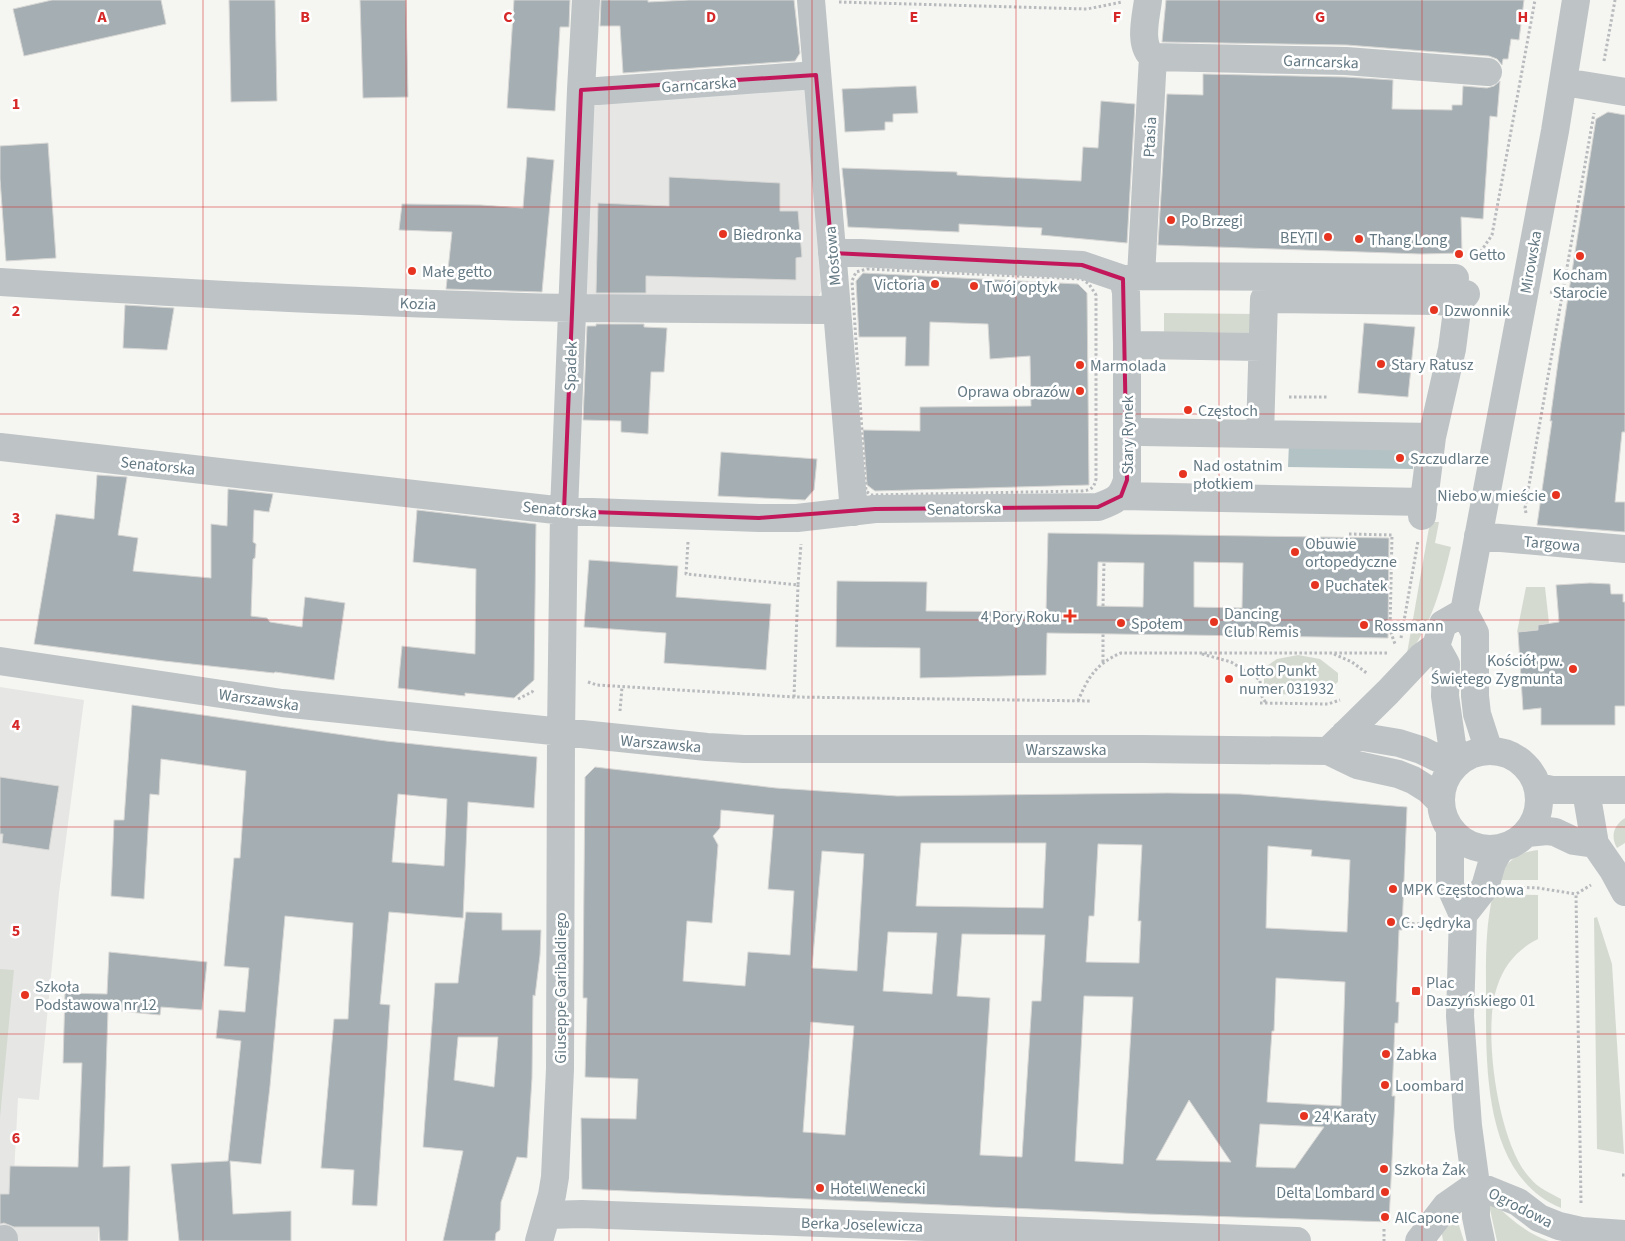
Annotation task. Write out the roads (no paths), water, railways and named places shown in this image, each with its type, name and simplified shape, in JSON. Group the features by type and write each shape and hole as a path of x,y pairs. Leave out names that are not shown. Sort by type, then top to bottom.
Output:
{"street":[{"name":"Spadek","path":"561,732 564,511 586,0"},
{"name":"Mostowa","path":"810,0 837,308 863,503"},
{"name":"Ptasia","path":"1132,278 1153,57 1148,53 1145,45 1148,0"},
{"name":"Mirowska","path":"1464,612 1564,82 1576,0"},
{"name":"Garncarska","path":"1153,57 1346,61 1488,72"},
{"name":"Garncarska","path":"581,90 598,91 816,75"},
{"path":"1564,82 1625,92"},
{"path":"832,253 1082,265 1132,278 1460,292"},
{"name":"Stary Rynek","path":"1132,278 1126,292 1128,471 1121,496 1423,509 1432,437"},
{"name":"Kozia","path":"0,282 286,298 573,308 811,310 837,308"},
{"path":"1260,434 1264,299 1438,301 1460,292"},
{"path":"1142,432 1432,437 1452,349 1460,292"},
{"path":"1140,345 1262,346"},
{"name":"Senatorska","path":"0,447 564,511 797,518 863,503 876,509 1098,506 1109,503 1121,496"},
{"name":"Targowa","path":"1478,536 1625,549"},
{"path":"1336,742 1406,675 1421,657 1436,646 1443,624 1464,612 1476,633 1474,696 1477,714 1488,751"},
{"path":"1436,646 1446,664 1446,696 1455,765"},
{"name":"Warszawska","path":"0,660 282,703 663,743 744,749 1143,748 1336,742 1399,743 1421,750 1455,765"},
{"name":"Giuseppe Garibaldiego","path":"539,1241 555,1177 560,1069 561,732"},
{"name":"Warszawska","path":"1336,742 1358,765 1398,774 1413,780 1430,790 1440,800"},
{"path":"1488,751 1505,753 1520,760 1531,772 1538,788 1540,804 1536,820 1527,834 1515,844 1500,849 1485,850 1472,847 1460,840 1450,830 1443,816 1440,800 1446,776 1455,765 1471,754 1488,751"},
{"path":"1538,788 1586,791 1625,790"},
{"path":"1586,791 1595,844 1625,892"},
{"path":"1450,830 1450,886 1463,915 1460,1016 1468,1126 1476,1185 1476,1217 1481,1241"},
{"path":"1527,834 1547,831 1555,832 1574,841 1595,844"},
{"path":"1463,915 1485,887 1492,863 1500,849"},
{"path":"1419,1241 1446,1206 1476,1185"},
{"name":"Ogrodowa","path":"1476,1185 1518,1202 1539,1218 1559,1226 1625,1234"},
{"name":"Berka Joselewicza","path":"547,1215 611,1215 1297,1241"}],"place":[{"name":"Po Brzegi","path":"1171,220"},
{"name":"Biedronka","path":"723,234"},
{"name":"BEYTI","path":"1328,237"},
{"name":"Thang Long","path":"1359,239"},
{"name":"Getto","path":"1459,254"},
{"name":"Kocham Starocie","path":"1580,256"},
{"name":"Małe getto","path":"412,271"},
{"name":"Victoria","path":"935,284"},
{"name":"Twój optyk","path":"974,286"},
{"name":"Dzwonnik","path":"1434,310"},
{"name":"Stary Ratusz","path":"1381,364"},
{"name":"Marmolada","path":"1080,365"},
{"name":"Oprawa obrazów","path":"1080,391"},
{"name":"Częstoch","path":"1188,410"},
{"name":"Szczudlarze","path":"1400,458"},
{"name":"Nad ostatnim płotkiem","path":"1183,474"},
{"name":"Niebo w mieście","path":"1556,495"},
{"name":"Obuwie ortopedyczne","path":"1295,552"},
{"name":"Puchatek","path":"1315,585"},
{"name":"4 Pory Roku","path":"1070,616"},
{"name":"Dancing Club Remis","path":"1214,622"},
{"name":"Społem","path":"1121,623"},
{"name":"Rossmann","path":"1364,625"},
{"name":"Kościół pw. Świętego Zygmunta","path":"1573,669"},
{"name":"Lotto Punkt numer 031932","path":"1229,679"},
{"name":"MPK Częstochowa","path":"1393,889"},
{"name":"C. Jędryka","path":"1391,922"},
{"name":"Plac Daszyńskiego 01","path":"1416,991"},
{"name":"Szkoła Podstawowa nr 12","path":"25,995"},
{"name":"Żabka","path":"1386,1054"},
{"name":"Loombard","path":"1385,1085"},
{"name":"24 Karaty","path":"1304,1116"},
{"name":"Szkoła Żak","path":"1384,1169"},
{"name":"Hotel Wenecki","path":"820,1188"},
{"name":"Delta Lombard","path":"1385,1192"},
{"name":"AlCapone","path":"1385,1217"}]}
